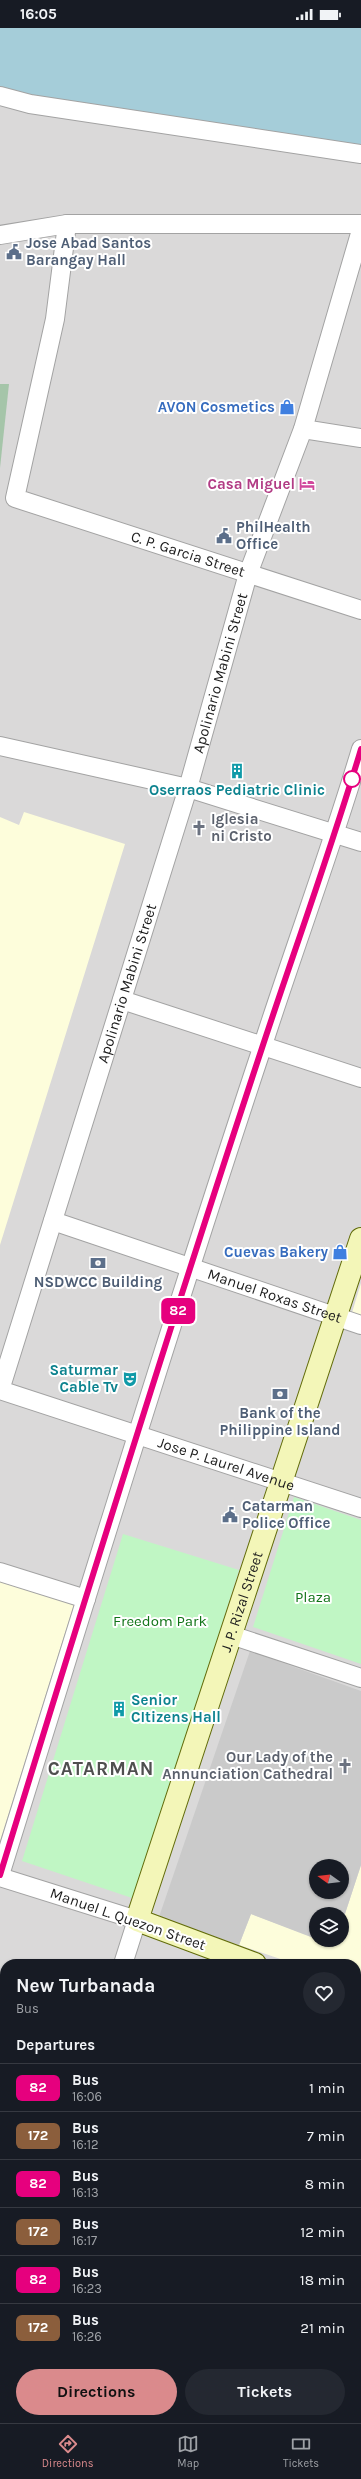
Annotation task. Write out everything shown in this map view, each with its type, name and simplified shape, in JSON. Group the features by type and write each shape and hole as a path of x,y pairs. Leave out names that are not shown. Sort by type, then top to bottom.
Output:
{"main road":[{"name":"J. P. Rizal Street","path":"137,1920 361,1239"},
{"name":"Manuel L. Quezon Street","path":"137,1920 242,1959"}],"street":[{"path":"0,96 38,105 361,154"},
{"path":"0,234 67,224 361,224"},
{"name":"C. P. Garcia Street","path":"67,224 55,319 15,498 361,610"},
{"name":"Apolinario Mabini Street","path":"0,1390 188,788 248,574 303,429 361,230"},
{"path":"303,429 361,438"},
{"path":"0,746 188,788 361,842"},
{"path":"0,1876 137,1435 192,1268 262,1046 336,834 361,749"},
{"path":"122,1000 361,1078"},
{"name":"Manuel Roxas Street","path":"53,1221 361,1325"},
{"name":"Jose P. Laurel Avenue","path":"0,1390 361,1508"},
{"path":"0,1572 86,1599"},
{"path":"231,1635 361,1678"},
{"name":"Manuel L. Quezon Street","path":"0,1876 137,1920"},
{"name":"J. P. Rizal Street","path":"125,1959 137,1920"}],"shaded area":[{"path":"0,89 361,146 361,1959 0,1959"},
{"path":"0,384 9,384 0,468"},
{"path":"24,812 125,844 0,1245 0,817 19,825"},
{"path":"361,1283 361,1319 351,1316"},
{"path":"0,1581 74,1604 0,1841"},
{"path":"250,1651 361,1691 361,1865 347,1907 309,1907 309,1936 251,1914 239,1945 159,1917"},
{"path":"361,1865 361,1959 280,1959 239,1945 251,1914 309,1936 309,1947 349,1947 349,1907 347,1907"}],"green space":[{"name":"Plaza","path":"294,1497 361,1520 361,1664 253,1627"},
{"name":"Freedom Park","path":"123,1534 239,1570 135,1899 22,1861"}],"water":[{"path":"0,28 361,28 361,146 177,132 0,89"}],"bus line":[{"name":"82","path":"0,1875 137,1435 192,1268 262,1046 336,834 361,749"}],"place":[{"name":"Jose Abad Santos Barangay Hall","path":"14,252"},
{"name":"AVON Cosmetics","path":"287,407"},
{"name":"Casa Miguel","path":"307,484"},
{"name":"PhilHealth Office","path":"224,536"},
{"name":"Oserraos Pediatric Clinic","path":"237,771"},
{"name":"Iglesia ni Cristo","path":"199,828"},
{"name":"Cuevas Bakery","path":"340,1252"},
{"name":"NSDWCC Building","path":"98,1263"},
{"name":"Saturmar Cable Tv","path":"130,1379"},
{"name":"Bank of the Philippine Island","path":"280,1394"},
{"name":"Catarman Police Office","path":"230,1515"},
{"name":"Senior CItizens Hall","path":"119,1709"},
{"name":"Our Lady of the Annunciation Cathedral","path":"345,1766"}],"district":[{"name":"CATARMAN","path":"101,1768"}]}
